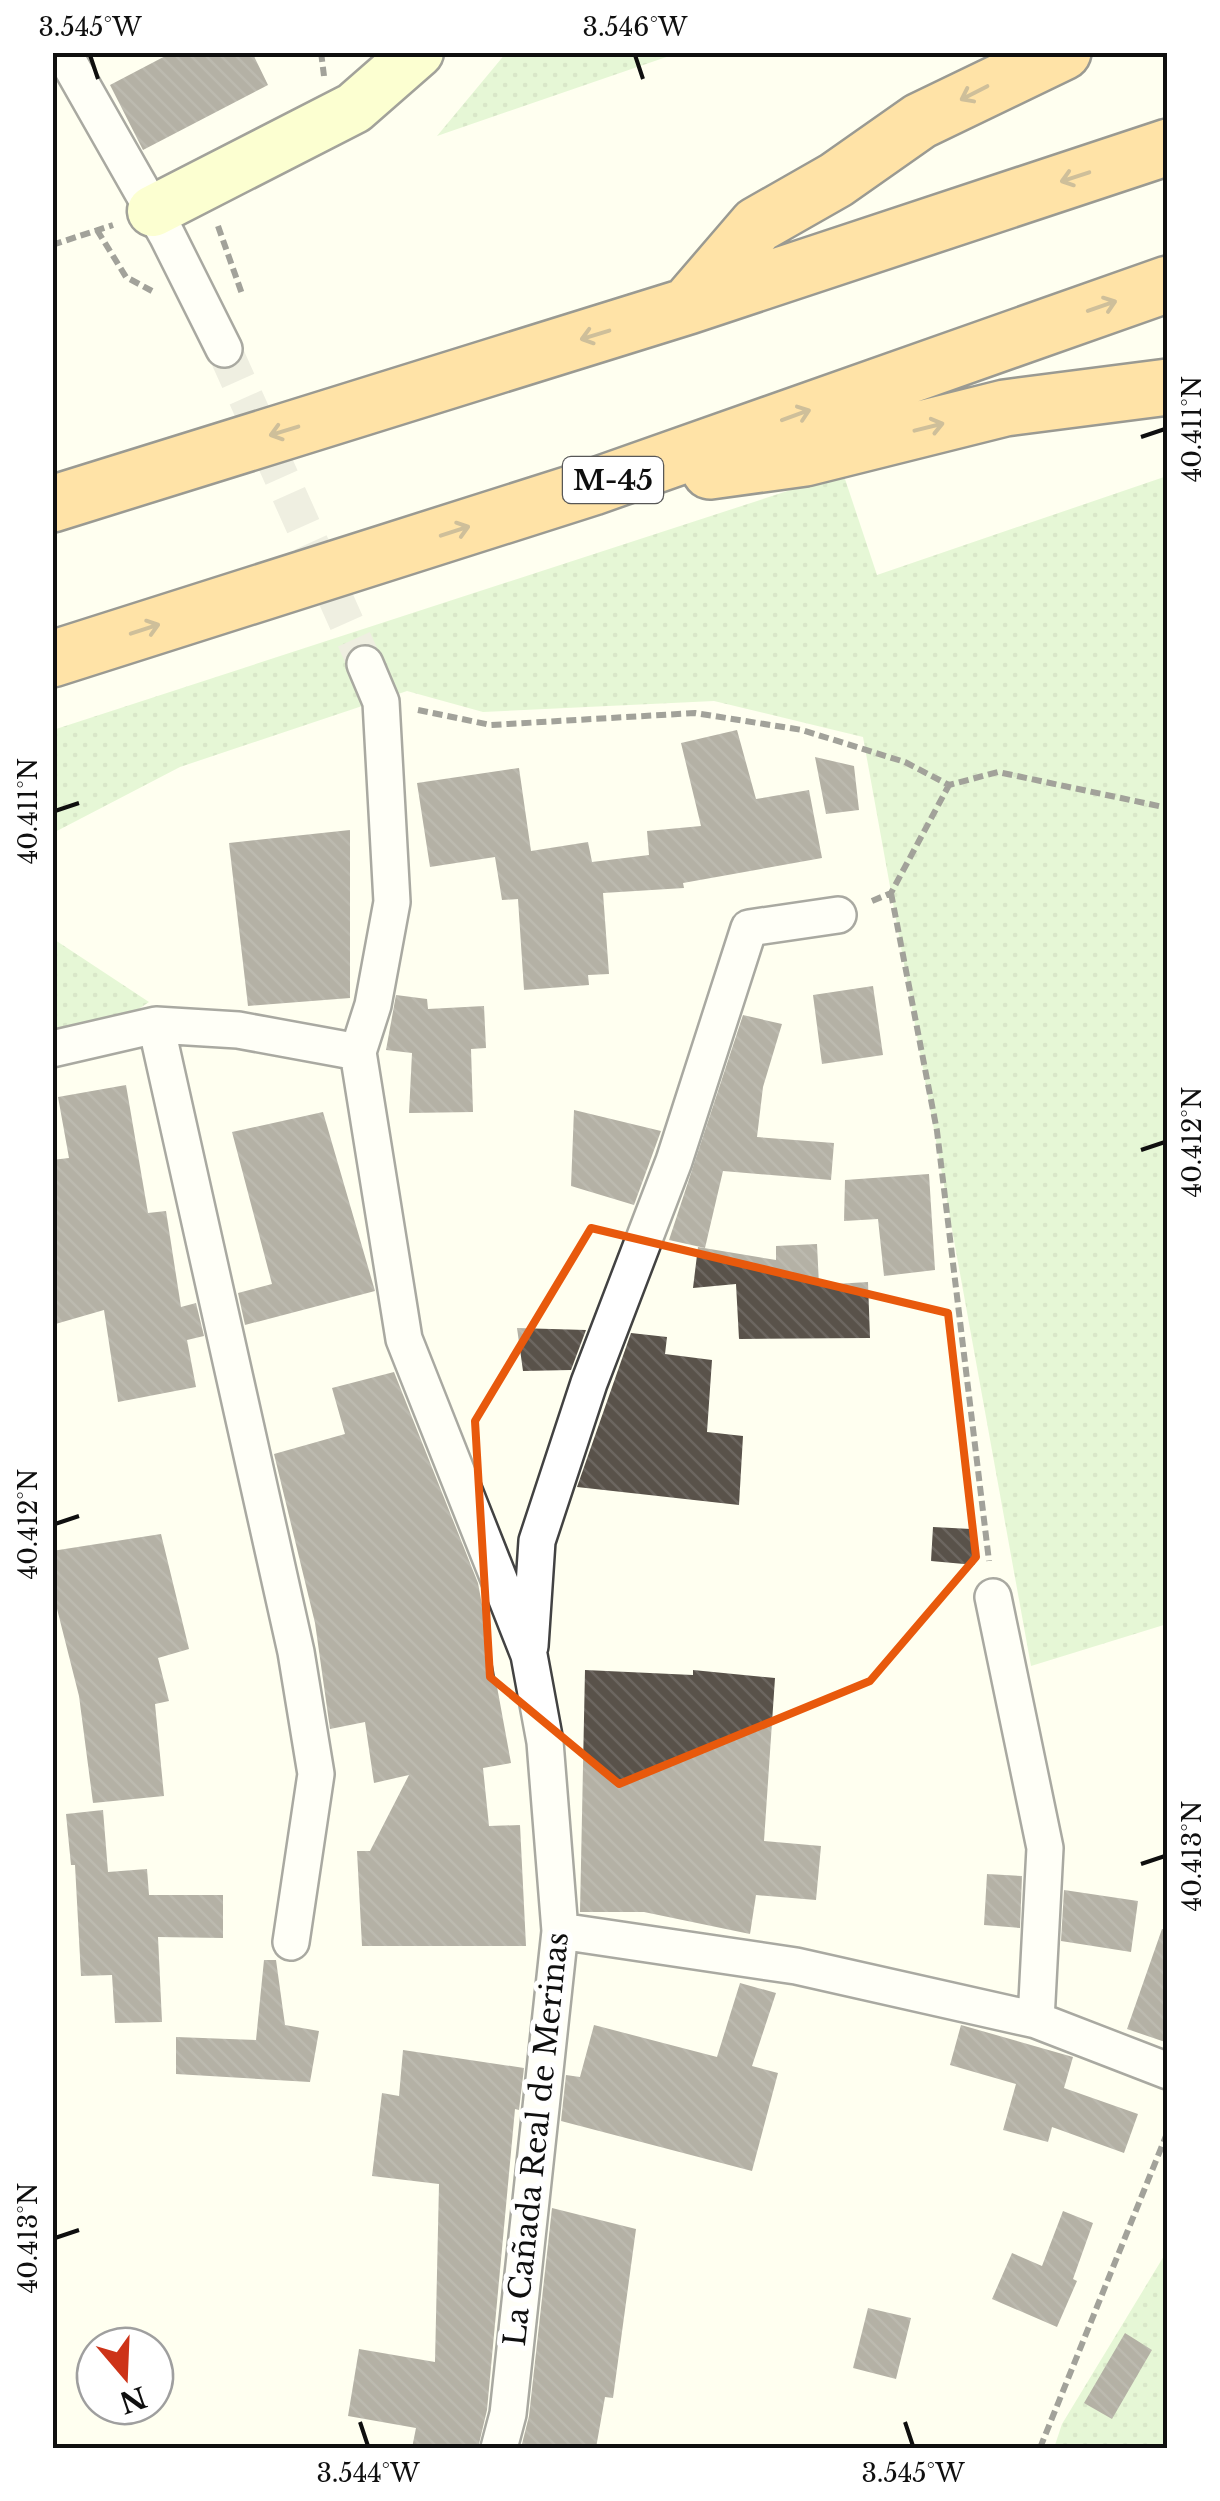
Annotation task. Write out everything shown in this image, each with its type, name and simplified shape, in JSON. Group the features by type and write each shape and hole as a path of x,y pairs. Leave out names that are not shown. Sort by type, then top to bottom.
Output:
{"highway":[{"path":"688,306 757,225 836,180 920,121 1019,69 1062,52"},
{"path":"52,504 688,306 1168,147"},
{"name":"M-45","path":"52,659 593,487 1168,284"},
{"path":"593,487 804,458 1004,408 1168,387"}],"main road":[{"path":"354,108 381,52"},
{"path":"153,210 354,108 418,52"}],"street":[{"path":"62,52 153,210 224,349"},
{"name":"La Cañada Real de Merinas","path":"364,664 381,702 392,902 373,1005 358,1052 404,1339 529,1655 545,1742 560,1932 508,2414 499,2448"},
{"path":"529,1655 537,1541 589,1383 674,1161 749,928 838,915"},
{"path":"52,1049 156,1024 238,1030 358,1052"},
{"path":"156,1024 296,1652 316,1774 291,1942"},
{"path":"994,1597 1045,1848 1036,2020"},
{"path":"560,1932 796,1966 1036,2020 1168,2070"}],"path":[{"path":"52,245 153,210"},
{"path":"212,210 248,309"},
{"path":"381,702 491,725 695,713 802,730 905,762 949,785 998,772 1168,808"},
{"path":"949,785 891,894 937,1132 994,1597"},
{"path":"838,915 891,894"},
{"path":"1040,2448 1168,2131"}],"highlighted area":[{"path":"591,1228 948,1313 976,1557 870,1681 619,1784 490,1677 475,1421"}],"green space":[{"path":"506,52 678,53 437,136"},
{"path":"843,473 877,575 1167,476 1167,1624 1031,1666 863,737 714,701 483,712 407,691 180,767 53,833 53,730"},
{"path":"52,938 149,1002 53,1067 52,1067"},
{"path":"1167,2251 1167,2448 1054,2448 1062,2424"}],"building":[{"path":"173,52 252,52 268,85 143,150 110,85"},
{"path":"737,730 756,799 809,790 822,858 683,883 684,888 603,893 609,974 588,975 589,985 524,990 518,899 502,900 495,857 430,867 417,783 519,768 531,851 588,842 592,862 649,855 647,831 701,826 681,743"},
{"path":"815,757 854,766 859,810 826,814"},
{"path":"350,830 350,998 248,1006 229,843"},
{"path":"873,986 883,1055 822,1064 813,995"},
{"path":"396,995 427,999 428,1009 484,1006 486,1048 471,1049 473,1112 409,1113 412,1053 386,1050"},
{"path":"743,1015 782,1024 763,1087 757,1137 834,1143 831,1180 723,1171 705,1248 669,1240"},
{"path":"126,1085 148,1213 166,1211 181,1307 196,1303 204,1336 187,1340 196,1387 118,1402 104,1310 52,1325 52,1160 69,1158 58,1097"},
{"path":"574,1110 661,1131 634,1205 571,1186"},
{"path":"323,1112 375,1291 245,1325 238,1293 272,1284 232,1132"},
{"path":"929,1174 935,1270 884,1276 878,1219 844,1221 845,1180"},
{"path":"817,1244 819,1285 868,1282 870,1338 739,1339 736,1284 693,1288 698,1247 776,1260 776,1246"},
{"path":"517,1328 586,1330 571,1370 523,1371"},
{"path":"631,1333 667,1337 665,1354 712,1360 707,1432 743,1436 739,1505 577,1487"},
{"path":"394,1372 478,1583 511,1763 483,1768 489,1826 520,1825 526,1946 362,1946 357,1851 370,1851 409,1775 374,1783 365,1722 330,1729 315,1623 274,1454 345,1434 332,1388"},
{"path":"933,1527 971,1529 975,1565 931,1561"},
{"path":"161,1534 189,1649 158,1658 169,1701 155,1704 164,1796 93,1803 79,1696 52,1589 52,1551"},
{"path":"585,1670 693,1675 693,1670 775,1678 764,1841 821,1846 816,1900 756,1895 750,1934 644,1912 580,1912"},
{"path":"103,1810 108,1872 147,1869 149,1895 223,1895 223,1938 158,1937 162,2022 115,2023 112,1975 81,1976 75,1865 71,1865 66,1814"},
{"path":"987,1874 1022,1876 1020,1928 984,1925"},
{"path":"1064,1890 1138,1901 1131,1952 1061,1941"},
{"path":"1162,1929 1168,1930 1168,2043 1127,2029"},
{"path":"264,1960 276,1960 285,2025 319,2031 310,2082 176,2074 176,2037 256,2040"},
{"path":"740,1983 776,1993 752,2066 778,2073 752,2171 561,2121 566,2075 580,2077 594,2025 717,2057"},
{"path":"961,2025 1073,2057 1064,2088 1138,2114 1124,2153 1052,2127 1048,2142 1003,2130 1016,2084 950,2065"},
{"path":"403,2050 524,2068 519,2110 515,2109 487,2410 478,2448 412,2448 416,2428 348,2416 359,2349 435,2362 439,2184 372,2176 382,2093 399,2096"},
{"path":"552,2208 636,2229 613,2398 605,2397 596,2448 521,2448 529,2416"},
{"path":"1063,2211 1093,2223 1073,2279 1077,2281 1057,2327 992,2299 1012,2253 1042,2266"},
{"path":"868,2308 911,2318 896,2379 853,2368"},
{"path":"1125,2333 1152,2350 1112,2419 1084,2403"}],"tunnel":[{"path":"224,349 365,664"}]}
